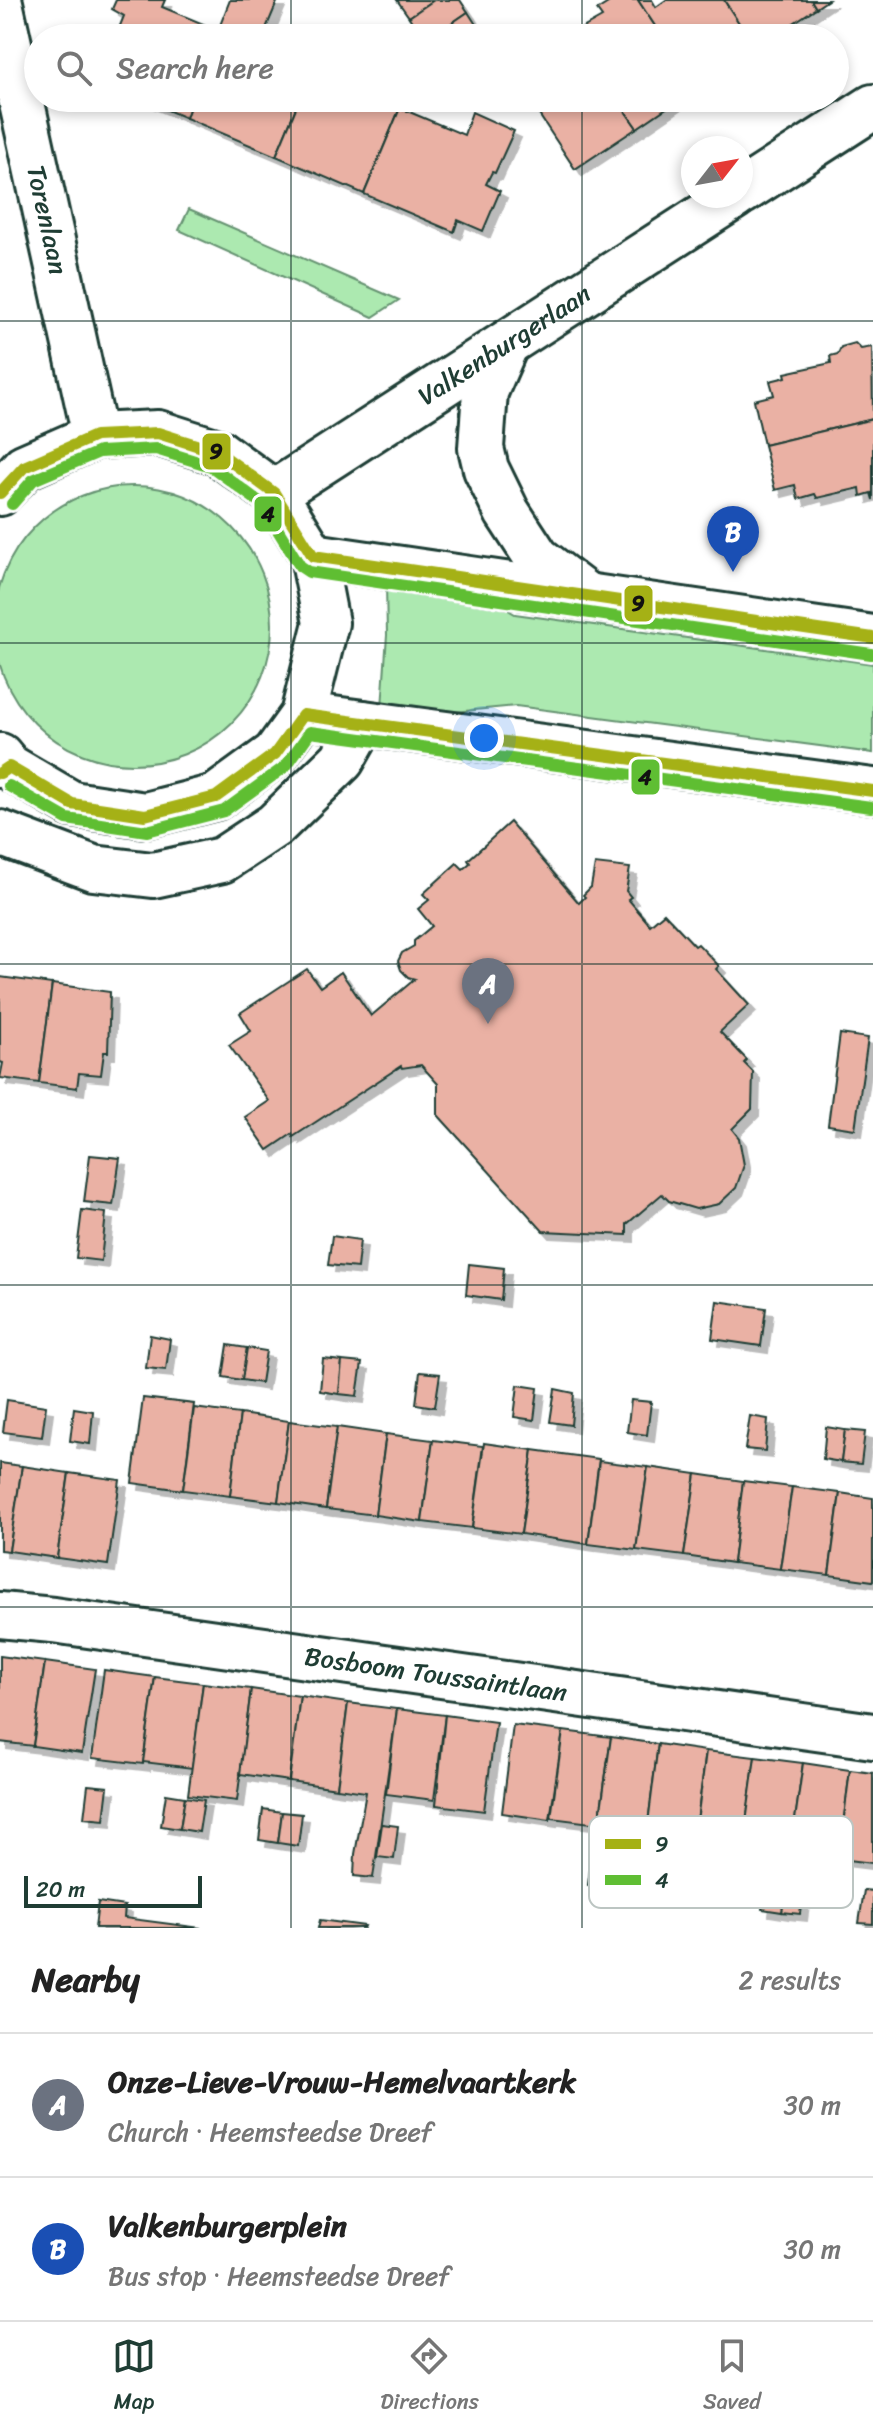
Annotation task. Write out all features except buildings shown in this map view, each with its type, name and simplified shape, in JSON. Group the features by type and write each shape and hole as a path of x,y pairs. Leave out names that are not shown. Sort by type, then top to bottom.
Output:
{"street":[{"name":"Torenlaan","path":"0,3 95,436"},
{"path":"753,184 873,107"},
{"name":"Valkenburgerlaan","path":"274,493 716,208"},
{"path":"506,344 485,392 481,448 486,469 507,512 537,558 586,596"},
{"path":"0,493 24,467 95,436 158,433 218,452 274,493 313,556 326,623 303,715 275,754 216,797 145,815 72,804 3,766"},
{"path":"313,556 873,638"},
{"path":"303,715 873,791"},
{"path":"0,833 93,868 153,875 222,860 286,815 342,760 363,723"},
{"path":"254,769 286,815"},
{"path":"93,868 105,809"},
{"name":"Bosboom Toussaintlaan","path":"0,1615 873,1736"}],"green space":[{"path":"189,209 399,300 373,317 179,230"},
{"path":"133,486 173,492 221,518 240,537 255,560 266,585 271,611 271,639 266,665 240,713 210,740 186,753 160,761 133,764 106,761 80,753 56,740 35,723 18,702 -1,661 -1,589 18,548 35,527 56,510 80,497 106,489"},
{"path":"386,584 486,597 515,614 873,664 873,753 516,706 433,714 382,708 387,635"}],"transit line":[{"name":"9","path":"0,493 24,467 95,436 158,433 218,452 274,493 313,556 873,638"},
{"name":"4","path":"12,504 33,480 99,452 156,449 211,466 262,504 300,566 309,572 871,654"},
{"name":"9","path":"0,773 9,767 72,804 145,815 216,797 275,754 303,715 873,791"},
{"name":"4","path":"9,786 67,819 147,831 224,811 286,766 310,732 871,807"}],"place":[{"name":"Valkenburgerplein","path":"733,572"},
{"name":"Onze-Lieve-Vrouw-Hemelvaartkerk","path":"488,1024"}]}
